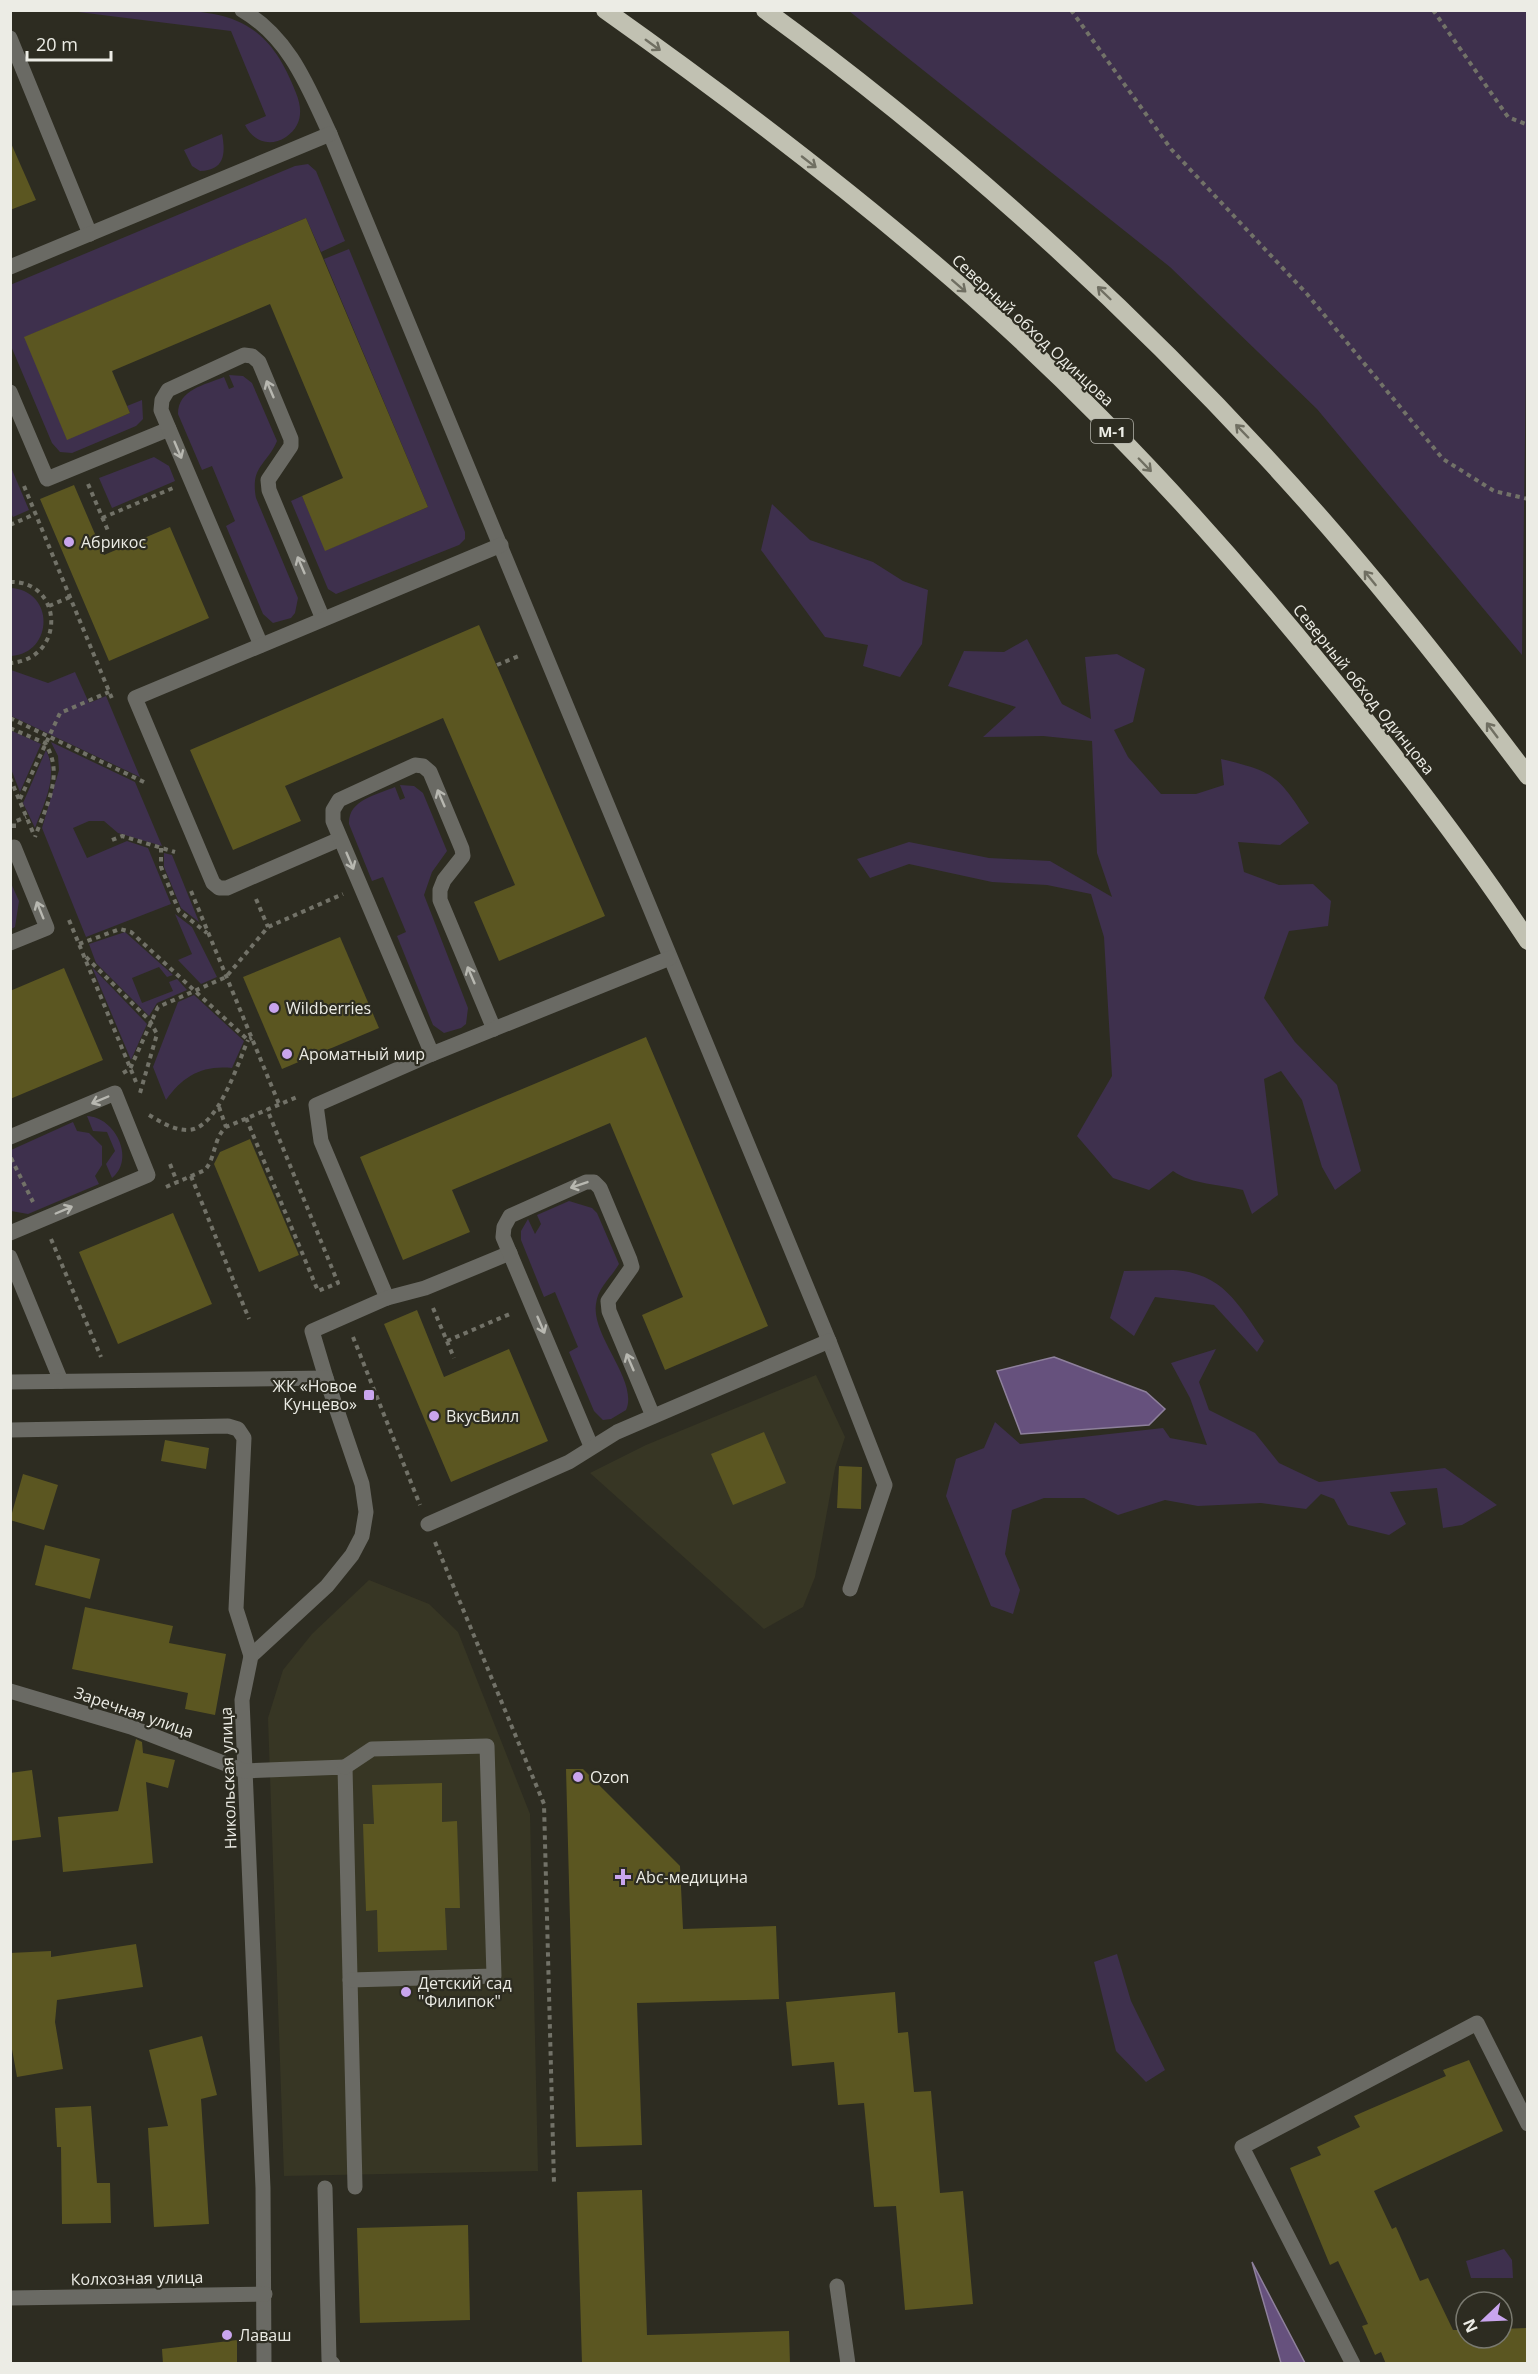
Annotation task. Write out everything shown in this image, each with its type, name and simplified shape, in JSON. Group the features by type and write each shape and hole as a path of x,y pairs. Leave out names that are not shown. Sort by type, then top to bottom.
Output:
{"highway":[{"name":"Северный обход Одинцова","path":"606,10 752,116 878,217 992,314 1093,411 1197,520 1284,620 1407,772 1484,874 1527,941"},
{"path":"765,10 937,144 1054,245 1159,345 1266,457 1356,559 1460,686 1527,776"}],"street":[{"path":"243,10 261,21 281,42 301,71 330,134 829,1341 885,1485 850,1589"},
{"path":"10,38 90,234"},
{"path":"10,267 330,134"},
{"path":"261,645 161,410 162,400 168,390 244,355 252,356 259,362 291,446 268,480 269,490 323,619"},
{"path":"10,392 47,479 169,429"},
{"path":"340,839 227,888 219,888 213,882 135,698 501,545"},
{"path":"432,1054 333,821 333,810 339,800 416,765 423,766 430,772 463,856 444,880 440,890 440,900 494,1029"},
{"path":"10,848 14,847 47,928 10,943"},
{"path":"387,1298 321,1141 316,1105 432,1054 669,958"},
{"path":"10,1137 116,1093 148,1176 10,1233"},
{"path":"591,1446 503,1237 504,1227 510,1216 586,1182 594,1182 600,1188 632,1267 613,1291 608,1301 609,1311 653,1416"},
{"path":"10,1430 228,1426 238,1429 244,1438 236,1609 250,1656 327,1586 352,1555 362,1536 366,1512 362,1484 312,1331 387,1298 425,1288 510,1253"},
{"path":"10,1257 61,1381"},
{"path":"428,1524 569,1462 591,1446 653,1416 829,1341"},
{"path":"10,1382 326,1378"},
{"name":"Никольская улица","path":"250,1656 242,1701 263,2188 264,2364"},
{"name":"Заречная улица","path":"10,1691 131,1727 244,1771"},
{"path":"244,1771 345,1767 372,1749 487,1746 494,1976 350,1980"},
{"path":"345,1767 355,2187"},
{"path":"1353,2364 1242,2147 1477,2023 1527,2124"},
{"path":"325,2188 329,2360 333,2364"},
{"path":"837,2286 848,2364"},
{"name":"Колхозная улица","path":"10,2298 265,2295"}],"path":[{"path":"1071,10 1171,149 1307,294 1443,459 1494,491 1527,499"},
{"path":"1433,10 1508,117 1527,125"},
{"path":"80,466 109,533"},
{"path":"102,518 191,481"},
{"path":"10,525 35,514"},
{"path":"10,582 29,585 41,594 49,606 52,620 51,634 44,647 34,657 10,663"},
{"path":"49,606 70,597"},
{"path":"496,665 521,655"},
{"path":"20,800 60,713 109,692"},
{"path":"10,718 146,783"},
{"path":"10,728 45,743 51,753 55,774 35,838"},
{"path":"10,778 40,848"},
{"path":"112,840 122,836 175,852"},
{"path":"161,848 161,867 180,911 208,934"},
{"path":"248,879 268,927"},
{"path":"130,1069 155,1011 163,1003 226,977 268,927 361,887"},
{"path":"66,912 153,1125"},
{"path":"79,944 126,929 250,1039 218,1106 200,1128 188,1130 165,1125 149,1115"},
{"path":"84,955 150,1022 157,1039 140,1094"},
{"path":"148,1176 165,1188 205,1170 209,1165 218,1134 226,1127 310,1091 316,1105"},
{"path":"218,1106 226,1127"},
{"path":"246,1118 318,1291 338,1282 267,1109"},
{"path":"165,1154 177,1182"},
{"path":"10,1158 42,1220 101,1357"},
{"path":"191,1176 249,1319"},
{"path":"425,1288 454,1358"},
{"path":"447,1341 532,1304"}],"shaded area":[{"path":"70,11 182,11 225,17 243,24 259,34 273,49 285,68 298,99 300,117 298,123 286,137 274,142 257,139 248,131 245,125 266,116 231,31"},
{"path":"849,11 1527,11 1527,292 1522,655 1317,409 1170,267"},
{"path":"222,134 224,148 219,164 214,168 200,171 192,166 184,150"},
{"path":"308,164 316,171 345,241 321,252 306,218 25,337 67,439 130,413 127,406 142,400 143,419 136,426 72,453 60,452 52,443 11,346 10,285 295,166"},
{"path":"349,249 465,532 465,539 459,545 336,594 328,589 291,501 302,496 326,550 428,507 324,259"},
{"path":"229,375 243,376 252,383 277,441 257,472 256,498 298,598 295,613 291,618 273,623 263,614 226,526 235,521 212,466 202,470 178,414 183,399 194,389 224,377 229,389 234,387"},
{"path":"154,457 169,466 175,481 112,508 99,478"},
{"path":"10,465 29,510 13,517 10,511"},
{"path":"772,504 810,540 873,562 903,581 928,590 922,644 900,677 863,666 868,645 825,637 761,550"},
{"path":"10,588 25,591 35,599 44,622 35,644 25,652 11,656"},
{"path":"1027,639 1062,704 1091,719 1085,657 1117,654 1145,669 1133,722 1114,730 1128,757 1161,794 1196,794 1224,785 1221,759 1254,768 1274,778 1290,795 1309,823 1280,845 1238,842 1244,872 1279,885 1313,884 1331,901 1328,926 1289,931 1264,998 1295,1042 1337,1085 1361,1171 1335,1190 1322,1167 1302,1100 1281,1071 1264,1079 1278,1195 1252,1214 1243,1190 1198,1182 1173,1171 1149,1190 1113,1178 1077,1136 1112,1076 1104,937 1091,894 1047,885 992,882 909,864 870,878 857,859 909,842 989,858 1050,861 1112,897 1097,853 1092,741 1043,736 983,737 1016,707 948,686 964,651 1004,652"},
{"path":"11,670 48,683 75,672 89,703 106,696 140,777 11,716"},
{"path":"10,730 41,744 20,792 11,769"},
{"path":"51,742 135,782 162,846 118,833 104,821 89,821 73,828 87,858 127,841 148,848 171,904 86,937 42,828 59,770 58,756"},
{"path":"46,750 50,760 51,780 35,828 23,803"},
{"path":"400,785 414,786 423,793 447,851 432,872 424,895 468,1008 466,1024 461,1028 444,1033 433,1025 397,936 406,932 383,877 372,881 349,824 353,809 372,796 395,787 400,800 405,798"},
{"path":"164,853 172,855 199,922 181,908 164,867"},
{"path":"10,881 19,901 15,927 11,929"},
{"path":"175,914 192,927 217,977 201,984 178,960 192,954"},
{"path":"125,932 173,975 167,977 159,967 132,978 142,1003 173,991 169,982 177,979 187,990 157,1003 149,1016 96,963 89,944"},
{"path":"92,967 147,1024 131,1060"},
{"path":"194,995 244,1041 232,1068 202,1070 179,1084 166,1100 153,1067 178,1002"},
{"path":"87,1116 106,1123 119,1140 122,1160 119,1170 112,1178 106,1164 115,1151 107,1132 93,1131"},
{"path":"73,1122 77,1131 89,1133 102,1146 102,1165 95,1176 99,1184 28,1214 11,1211 11,1150"},
{"path":"569,1201 592,1208 597,1213 619,1264 602,1288 596,1304 596,1317 600,1330 621,1372 628,1398 626,1410 611,1419 603,1420 594,1411 569,1352 578,1347 555,1292 544,1297 521,1240 521,1231 528,1219 535,1234 541,1224 537,1215"},
{"path":"1173,1270 1205,1277 1227,1292 1264,1341 1257,1352 1214,1305 1155,1297 1134,1336 1110,1318 1124,1271"},
{"path":"1216,1349 1199,1382 1209,1410 1255,1433 1279,1463 1319,1482 1445,1468 1497,1505 1462,1525 1443,1528 1437,1488 1390,1492 1406,1524 1389,1535 1348,1525 1334,1499 1321,1494 1306,1509 1261,1503 1198,1506 1165,1500 1118,1515 1084,1498 1044,1498 1012,1510 1005,1554 1020,1590 1013,1614 991,1606 946,1496 956,1459 984,1448 995,1422 1020,1444 1163,1428 1170,1438 1207,1445 1190,1398 1171,1363"},
{"path":"1054,1357 1146,1392 1165,1409 1149,1425 1021,1434 997,1371"},
{"path":"816,1375 845,1437 835,1468 815,1577 803,1607 764,1629 590,1473 646,1445"},
{"name":"Детский сад \"Филипок\"","path":"369,1580 429,1604 458,1632 530,1814 538,2171 284,2176 268,1718 283,1670 312,1634"},
{"path":"1117,1954 1131,2001 1165,2070 1146,2082 1116,2051 1094,1962"},
{"path":"1504,2249 1512,2260 1513,2278 1471,2278 1466,2261"},
{"path":"1252,2262 1305,2363 1281,2363"}],"building":[{"path":"10,141 36,200 10,210"},
{"path":"306,218 428,507 325,551 302,496 343,478 270,304 112,371 130,413 67,440 24,337"},
{"path":"74,485 104,555 170,527 209,618 109,661 40,499"},
{"path":"479,625 605,916 499,961 474,902 515,885 443,718 285,786 301,821 233,850 190,750"},
{"path":"340,937 379,1028 282,1069 243,977"},
{"path":"64,968 103,1060 10,1099 10,991"},
{"path":"646,1037 768,1326 665,1370 642,1315 683,1297 610,1123 452,1190 470,1232 403,1260 360,1157"},
{"path":"250,1139 299,1255 259,1272 214,1164 220,1152"},
{"path":"173,1213 212,1304 118,1344 79,1252"},
{"path":"417,1310 444,1377 509,1349 548,1441 451,1482 384,1324"},
{"path":"764,1432 786,1483 733,1505 711,1454"},
{"path":"165,1440 209,1448 206,1469 161,1461"},
{"path":"839,1466 862,1467 861,1509 837,1508"},
{"path":"23,1474 58,1485 44,1530 10,1520"},
{"path":"45,1545 100,1559 90,1599 35,1585"},
{"path":"85,1607 173,1626 169,1643 226,1654 215,1715 185,1709 188,1693 72,1669"},
{"path":"136,1739 142,1742 143,1753 175,1760 168,1788 146,1782 153,1863 63,1872 58,1817 118,1811"},
{"path":"566,1769 583,1769 680,1866 683,1929 776,1926 779,1999 637,2003 642,2145 576,2147"},
{"path":"32,1770 41,1837 10,1841 10,1773"},
{"path":"442,1783 442,1822 457,1821 460,1908 445,1908 447,1950 378,1952 377,1910 366,1911 363,1824 374,1824 372,1785"},
{"path":"136,1944 143,1987 57,2000 55,2022 63,2069 17,2077 10,2038 10,1953 51,1951 51,1957"},
{"path":"895,1992 898,2033 908,2032 914,2092 931,2091 940,2193 963,2191 973,2304 905,2310 896,2206 874,2207 864,2103 838,2105 834,2062 792,2066 786,2002"},
{"path":"202,2036 217,2095 201,2099 209,2224 154,2227 148,2128 168,2126 149,2050"},
{"path":"1469,2060 1503,2131 1374,2191 1392,2229 1396,2227 1420,2281 1428,2278 1454,2330 1454,2350 1514,2350 1514,2329 1527,2328 1527,2364 1386,2364 1381,2352 1375,2355 1362,2326 1368,2324 1338,2261 1330,2265 1290,2168 1321,2155 1317,2147 1360,2127 1354,2116 1446,2076 1443,2070"},
{"path":"91,2106 97,2183 110,2183 111,2223 62,2224 61,2147 57,2147 55,2108"},
{"path":"642,2190 647,2335 789,2331 790,2364 582,2364 577,2192"},
{"path":"468,2225 470,2320 360,2323 357,2228"},
{"path":"237,2340 237,2364 163,2364 162,2349"}],"place":[{"name":"Абрикос","path":"69,542"},
{"name":"Wildberries","path":"274,1008"},
{"name":"Ароматный мир","path":"287,1054"},
{"name":"ЖК «Новое Кунцево»","path":"369,1395"},
{"name":"ВкусВилл","path":"434,1416"},
{"name":"Ozon","path":"578,1777"},
{"name":"Abc-медицина","path":"623,1877"},
{"name":"Детский сад \"Филипок\"","path":"406,1992"},
{"name":"Лаваш","path":"227,2335"}]}
